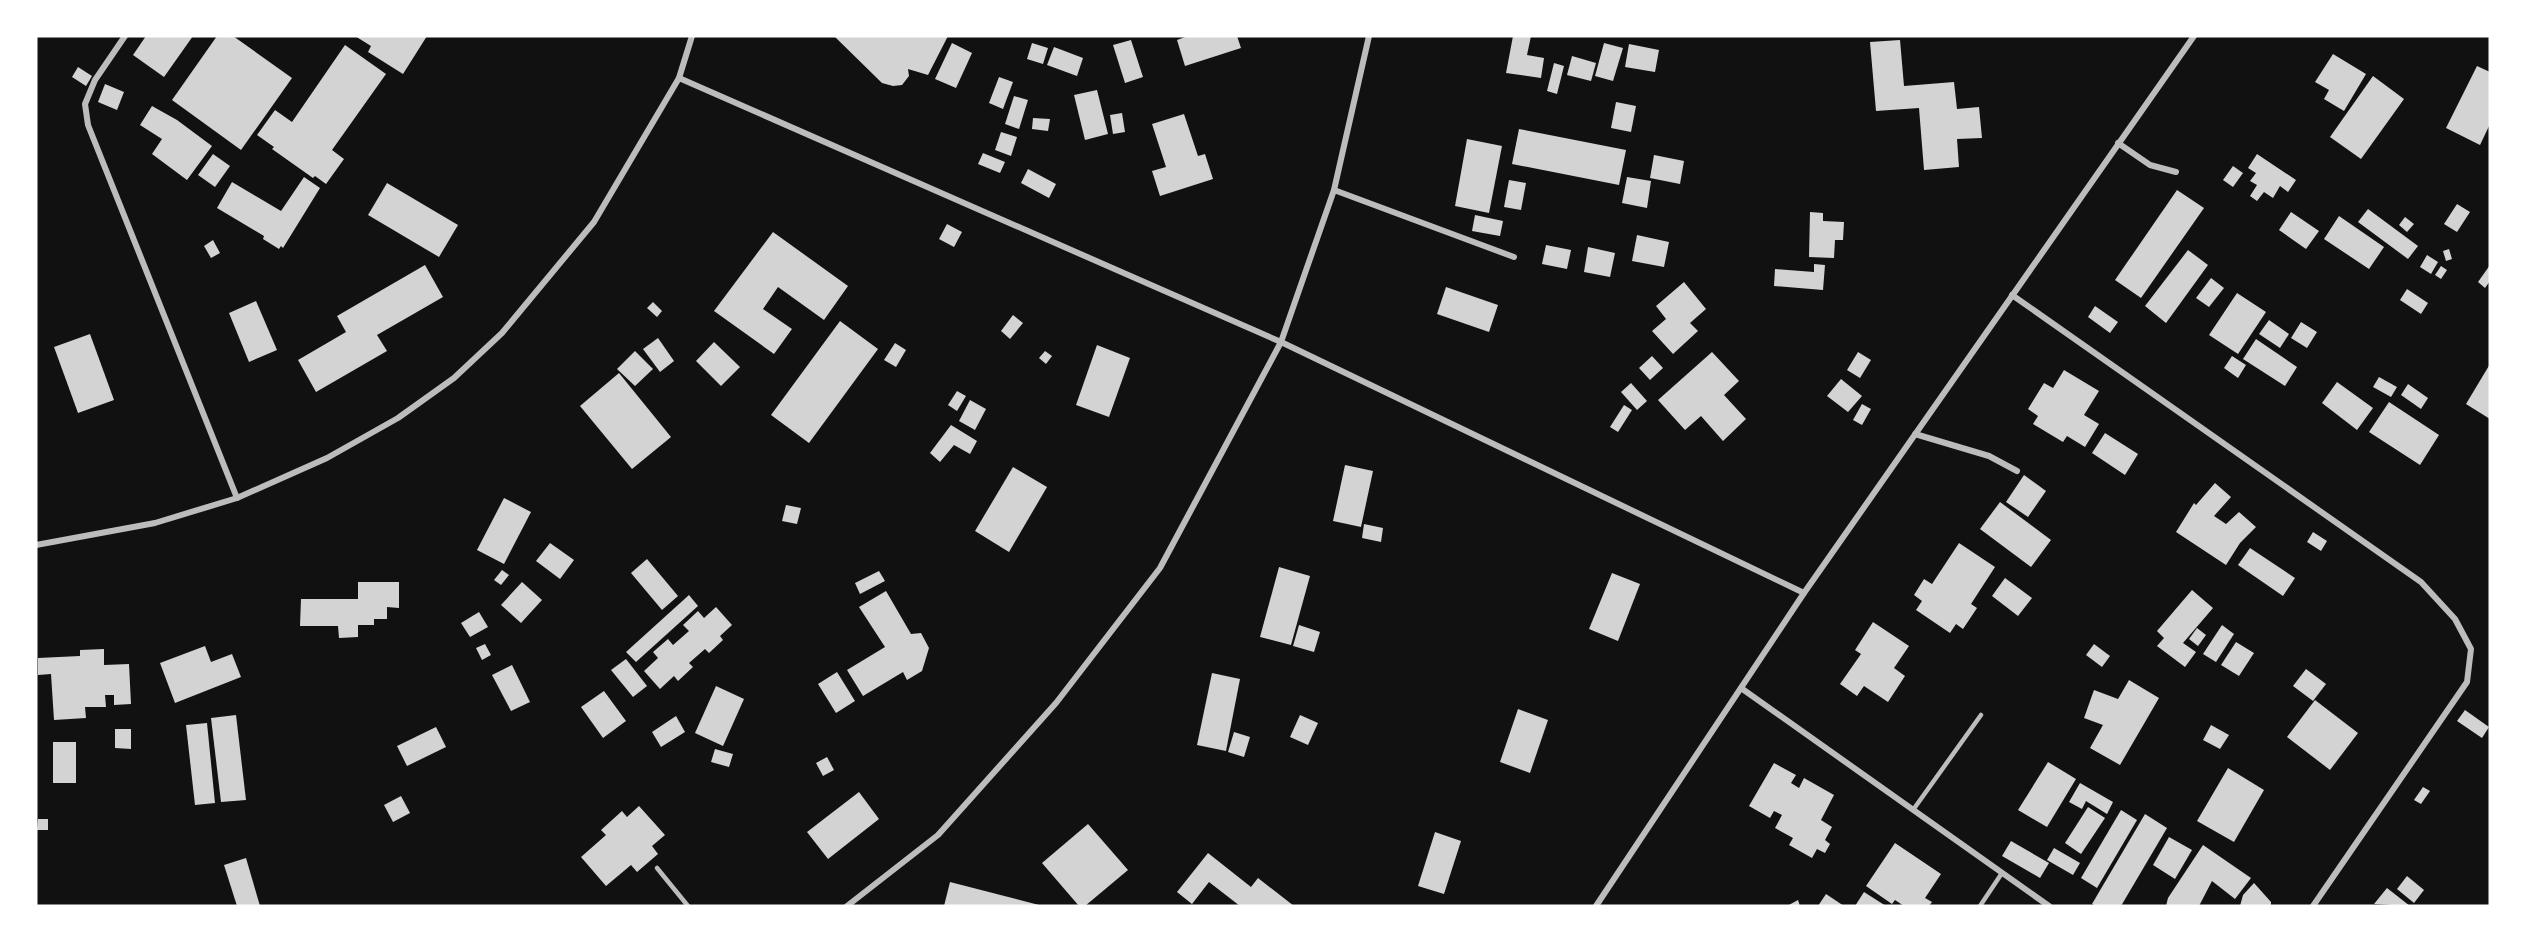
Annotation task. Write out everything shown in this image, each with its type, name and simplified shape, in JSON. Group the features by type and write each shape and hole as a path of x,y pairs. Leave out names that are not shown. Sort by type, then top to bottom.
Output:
{"street":[{"path":"125,36 95,80 85,104 88,125 237,498"},
{"path":"36,545 155,523 237,498 327,458 398,418 454,378 494,340 594,222 680,78 692,36"},
{"path":"847,906 938,835 1056,704 1160,568 1281,342 1334,190 1369,36"},
{"path":"1596,906 1804,593 2194,36"},
{"path":"680,78 1281,342 1804,593"},
{"path":"2118,143 2150,165 2176,172"},
{"path":"1334,190 1514,257"},
{"path":"2012,295 2421,582 2456,619 2471,649 2467,682 2313,906"},
{"path":"1915,434 1989,456 2017,471"},
{"path":"1741,688 2049,906"}],"lane":[{"path":"1913,810 1981,716"},
{"path":"657,868 688,906"},
{"path":"1980,906 2002,873"}],"building":[{"path":"146,36 193,36 164,77 133,55"},
{"path":"217,36 233,36 292,78 241,150 172,100"},
{"path":"355,36 427,36 403,74 368,52 371,46"},
{"path":"834,36 948,36 928,75 908,69 909,76 902,85 893,86 882,83"},
{"path":"1188,36 1237,36 1241,48 1185,66 1177,40"},
{"path":"1513,36 1531,36 1527,55 1544,58 1541,78 1506,73"},
{"path":"1131,40 1143,77 1125,83 1113,45"},
{"path":"1900,40 1904,86 1954,82 1957,109 1979,107 1982,138 1957,139 1959,167 1924,170 1919,108 1876,111 1870,42"},
{"path":"952,43 972,53 956,88 935,79"},
{"path":"1032,43 1048,48 1043,64 1027,59"},
{"path":"1604,43 1623,48 1613,81 1595,76"},
{"path":"1629,44 1659,50 1655,72 1625,67"},
{"path":"345,45 386,74 332,150 344,159 326,184 315,176 313,178 272,149 274,147 257,135 275,110 292,122"},
{"path":"1054,47 1083,58 1077,76 1047,65"},
{"path":"2333,54 2366,74 2344,111 2324,99 2329,90 2315,82"},
{"path":"1572,56 1596,63 1591,81 1567,75"},
{"path":"1554,63 1564,66 1557,94 1547,91"},
{"path":"2477,66 2490,72 2490,124 2480,145 2446,128"},
{"path":"78,67 92,76 86,86 72,77"},
{"path":"2373,76 2404,99 2361,159 2330,137"},
{"path":"999,77 1013,82 1003,109 989,103"},
{"path":"105,84 124,92 117,110 98,102"},
{"path":"1097,90 1108,134 1085,140 1074,95"},
{"path":"1014,96 1028,100 1019,129 1005,124"},
{"path":"1616,102 1636,106 1631,132 1611,128"},
{"path":"152,106 177,120 212,146 187,180 152,154 162,139 140,125"},
{"path":"1122,113 1125,132 1113,134 1110,115"},
{"path":"1184,114 1198,156 1205,154 1213,179 1160,196 1152,171 1166,167 1152,124"},
{"path":"1033,118 1050,119 1048,131 1032,129"},
{"path":"1519,129 1626,150 1619,185 1512,164"},
{"path":"1001,132 1017,137 1011,156 995,150"},
{"path":"1467,139 1502,146 1489,213 1455,206"},
{"path":"983,153 1005,162 1000,173 978,164"},
{"path":"213,154 230,166 215,187 198,175"},
{"path":"2257,154 2296,180 2288,192 2280,186 2273,198 2264,192 2257,201 2250,196 2257,185 2250,181 2256,173 2248,168"},
{"path":"1654,155 1684,161 1680,184 1650,178"},
{"path":"2233,166 2243,173 2233,187 2223,180"},
{"path":"1028,169 1056,184 1049,198 1021,183"},
{"path":"304,177 320,188 283,248 281,246 279,249 263,239 264,236 217,208 232,182 281,211"},
{"path":"1627,177 1651,181 1647,208 1622,203"},
{"path":"1509,180 1526,183 1521,210 1504,207"},
{"path":"387,183 458,225 439,257 368,215"},
{"path":"2177,190 2204,208 2141,298 2115,280"},
{"path":"2457,204 2470,212 2457,232 2444,224"},
{"path":"2368,209 2418,246 2408,259 2358,222"},
{"path":"1810,212 1823,213 1823,221 1844,222 1843,240 1835,240 1834,258 1809,257"},
{"path":"2291,212 2319,231 2306,249 2279,230"},
{"path":"1475,215 1503,221 1500,236 1472,231"},
{"path":"2339,216 2384,247 2369,269 2324,239"},
{"path":"2405,217 2414,224 2407,232 2399,225"},
{"path":"947,224 962,232 954,247 939,239"},
{"path":"773,232 848,286 824,320 778,287 763,309 792,329 774,354 714,311"},
{"path":"1637,235 1669,242 1664,267 1632,261"},
{"path":"213,240 220,253 211,258 204,246"},
{"path":"1546,245 1571,250 1567,269 1542,264"},
{"path":"1588,247 1615,253 1610,277 1584,272"},
{"path":"2449,249 2452,259 2446,261 2443,251"},
{"path":"2188,250 2208,265 2166,323 2145,306"},
{"path":"2427,255 2438,262 2431,274 2420,267"},
{"path":"1814,264 1825,265 1823,290 1774,286 1775,269 1814,272"},
{"path":"425,265 443,297 377,335 387,351 316,392 298,360 346,332 337,316"},
{"path":"2490,265 2490,281 2485,288 2478,282"},
{"path":"2441,266 2447,270 2441,279 2435,275"},
{"path":"2211,278 2224,288 2209,307 2196,298"},
{"path":"1684,282 1706,309 1690,323 1698,331 1673,354 1652,331 1666,319 1656,306"},
{"path":"1446,287 1498,305 1489,332 1437,314"},
{"path":"2407,289 2428,303 2421,314 2400,300"},
{"path":"2237,293 2266,312 2238,354 2209,335"},
{"path":"256,301 277,350 249,362 229,313"},
{"path":"653,302 662,311 657,317 647,308"},
{"path":"2095,306 2118,322 2110,333 2088,317"},
{"path":"1013,315 1023,323 1010,339 1001,331"},
{"path":"2269,320 2289,334 2280,348 2259,334"},
{"path":"840,321 878,349 809,443 771,415"},
{"path":"2301,322 2317,332 2307,348 2291,338"},
{"path":"90,334 114,400 78,413 54,347"},
{"path":"658,338 674,361 660,372 643,349"},
{"path":"2256,339 2297,367 2285,386 2243,359"},
{"path":"714,342 740,367 721,386 696,361"},
{"path":"895,343 906,350 896,367 884,360"},
{"path":"1097,345 1130,358 1109,417 1076,405"},
{"path":"635,351 653,369 635,386 617,369"},
{"path":"1045,351 1052,356 1046,364 1039,358"},
{"path":"1712,352 1739,381 1724,395 1746,419 1723,441 1701,416 1685,430 1658,400"},
{"path":"1858,352 1871,360 1860,378 1847,370"},
{"path":"1652,356 1663,368 1650,380 1639,368"},
{"path":"2232,356 2246,365 2238,378 2224,368"},
{"path":"2490,364 2490,419 2466,404"},
{"path":"2064,370 2099,391 2084,415 2099,424 2085,447 2067,436 2063,442 2033,424 2038,416 2028,409 2044,383 2053,388"},
{"path":"619,373 671,437 632,469 580,406"},
{"path":"2379,377 2397,387 2391,397 2373,387"},
{"path":"1841,379 1862,396 1848,412 1827,396"},
{"path":"2337,382 2373,408 2357,430 2322,403"},
{"path":"1631,383 1647,401 1637,410 1621,392"},
{"path":"2408,384 2428,398 2421,409 2401,395"},
{"path":"957,391 966,396 957,411 948,405"},
{"path":"970,400 986,409 975,430 959,421"},
{"path":"2389,402 2439,435 2420,465 2369,432"},
{"path":"1862,404 1871,409 1862,425 1853,420"},
{"path":"1624,405 1632,410 1618,432 1610,427"},
{"path":"951,425 977,441 970,454 954,445 940,462 930,453"},
{"path":"2105,433 2138,454 2125,475 2092,453"},
{"path":"1345,465 1373,471 1361,527 1333,521"},
{"path":"1013,467 1047,487 1009,552 975,531"},
{"path":"2024,475 2046,491 2028,517 2006,502"},
{"path":"2215,483 2231,497 2214,516 2226,524 2239,512 2256,527 2240,543 2226,565 2176,532 2194,503 2196,505"},
{"path":"504,498 531,512 504,564 477,550"},
{"path":"2000,502 2051,540 2031,567 1980,529"},
{"path":"786,505 801,508 797,524 782,521"},
{"path":"1364,524 1383,528 1381,542 1362,538"},
{"path":"2313,532 2327,541 2321,551 2307,542"},
{"path":"550,543 574,560 560,579 536,561"},
{"path":"1959,543 1995,567 1971,604 1977,608 1963,629 1956,624 1950,633 1916,610 1922,601 1914,595 1924,579 1932,584"},
{"path":"2250,548 2295,578 2283,596 2238,565"},
{"path":"647,559 678,596 662,610 631,573"},
{"path":"1279,567 1310,576 1291,645 1260,637"},
{"path":"502,570 509,575 501,585 494,580"},
{"path":"879,571 885,581 860,594 855,583"},
{"path":"1612,573 1640,584 1618,641 1589,629"},
{"path":"2005,578 2032,598 2018,616 1992,596"},
{"path":"358,582 399,582 399,608 387,607 387,619 374,619 374,625 358,625 358,637 339,638 338,626 300,626 301,599 358,599"},
{"path":"522,582 542,600 521,623 501,605"},
{"path":"2192,590 2213,608 2183,643 2196,652 2185,667 2157,646 2164,638 2157,631"},
{"path":"886,591 911,634 921,633 929,648 922,671 907,680 903,672 863,696 847,670 885,647 859,607"},
{"path":"689,595 698,606 636,662 626,652"},
{"path":"716,607 732,625 720,636 723,640 709,653 705,649 689,663 693,667 678,681 674,676 660,689 644,671 658,658 653,652 668,639 673,645 689,631 683,625 698,611 704,618"},
{"path":"479,612 488,627 470,637 461,623"},
{"path":"1873,622 1909,646 1894,668 1905,676 1888,702 1864,686 1857,696 1840,684 1861,654 1855,650"},
{"path":"1299,625 1320,632 1314,652 1293,646"},
{"path":"2222,625 2234,634 2216,662 2203,654"},
{"path":"2197,628 2206,635 2198,646 2189,639"},
{"path":"2236,642 2254,653 2239,676 2221,665"},
{"path":"485,644 491,655 482,660 476,648"},
{"path":"2094,644 2110,656 2102,667 2086,655"},
{"path":"205,646 211,662 232,654 241,677 175,703 160,663"},
{"path":"104,649 104,665 129,664 131,704 114,705 114,695 105,695 106,707 85,707 86,718 54,720 51,674 38,675 38,658 80,656 80,650"},
{"path":"626,659 647,686 633,697 611,670"},
{"path":"512,665 530,702 511,711 492,675"},
{"path":"2306,669 2326,684 2313,701 2293,686"},
{"path":"837,672 855,701 836,713 818,684"},
{"path":"1212,673 1240,679 1226,751 1197,745"},
{"path":"2129,680 2159,698 2120,765 2090,748 2103,725 2084,718 2094,690 2118,699"},
{"path":"716,686 744,699 723,746 695,733"},
{"path":"604,691 626,721 603,738 581,707"},
{"path":"2315,700 2358,733 2330,770 2287,737"},
{"path":"1518,709 1548,720 1530,773 1500,762"},
{"path":"2465,710 2489,727 2482,738 2457,721"},
{"path":"236,715 246,800 221,802 211,718"},
{"path":"1300,715 1318,723 1308,745 1290,737"},
{"path":"676,716 685,732 661,747 652,732"},
{"path":"207,723 215,803 195,805 186,725"},
{"path":"2211,725 2229,735 2220,749 2203,740"},
{"path":"436,727 446,747 407,766 397,746"},
{"path":"115,729 131,729 131,749 115,748"},
{"path":"1234,732 1250,737 1244,757 1228,752"},
{"path":"53,742 76,742 76,783 53,783"},
{"path":"715,749 733,754 729,767 711,762"},
{"path":"827,757 834,770 823,776 816,763"},
{"path":"2048,762 2076,779 2047,827 2018,810"},
{"path":"1774,763 1796,775 1791,783 1799,788 1804,778 1834,795 1821,820 1832,827 1825,840 1830,844 1825,853 1817,849 1812,858 1789,845 1793,838 1775,828 1782,815 1774,811 1770,818 1749,806"},
{"path":"2228,768 2264,790 2234,842 2197,821"},
{"path":"2080,783 2113,802 2107,814 2086,801 2082,809 2069,802"},
{"path":"2423,787 2430,791 2421,804 2414,800"},
{"path":"859,792 879,819 828,859 807,832"},
{"path":"401,796 410,813 393,822 384,805"},
{"path":"639,806 665,835 652,846 658,854 637,872 631,865 606,886 581,857 606,835 601,830 622,811 627,817"},
{"path":"2088,807 2105,818 2081,854 2065,843"},
{"path":"2121,810 2137,820 2097,888 2081,878"},
{"path":"2145,814 2167,828 2121,906 2092,904"},
{"path":"38,819 48,819 48,830 37,830"},
{"path":"1088,824 1128,870 1085,906 1079,906 1042,863"},
{"path":"1435,832 1461,841 1444,894 1418,886"},
{"path":"2169,837 2192,850 2175,879 2153,865"},
{"path":"2011,841 2049,863 2040,878 2002,856"},
{"path":"1895,843 1941,874 1925,898 1932,902 1929,906 1904,906 1895,900 1892,904 1866,886"},
{"path":"2203,845 2251,878 2235,899 2212,881 2199,906 2166,906 2168,898"},
{"path":"2054,848 2080,863 2073,875 2047,860"},
{"path":"1208,853 1251,887 1258,878 1294,906 1240,906 1209,882 1192,904 1177,892"},
{"path":"246,858 260,906 237,906 224,865"},
{"path":"2407,876 2424,890 2414,903 2397,889"},
{"path":"950,882 1039,905 1039,906 944,906"},
{"path":"2254,883 2271,902 2271,906 2240,906 2243,895"},
{"path":"2387,888 2410,906 2374,904"},
{"path":"1864,892 1886,906 1855,906"},
{"path":"1826,894 1844,906 1818,906"},
{"path":"1798,900 1800,906 1787,906"}]}
